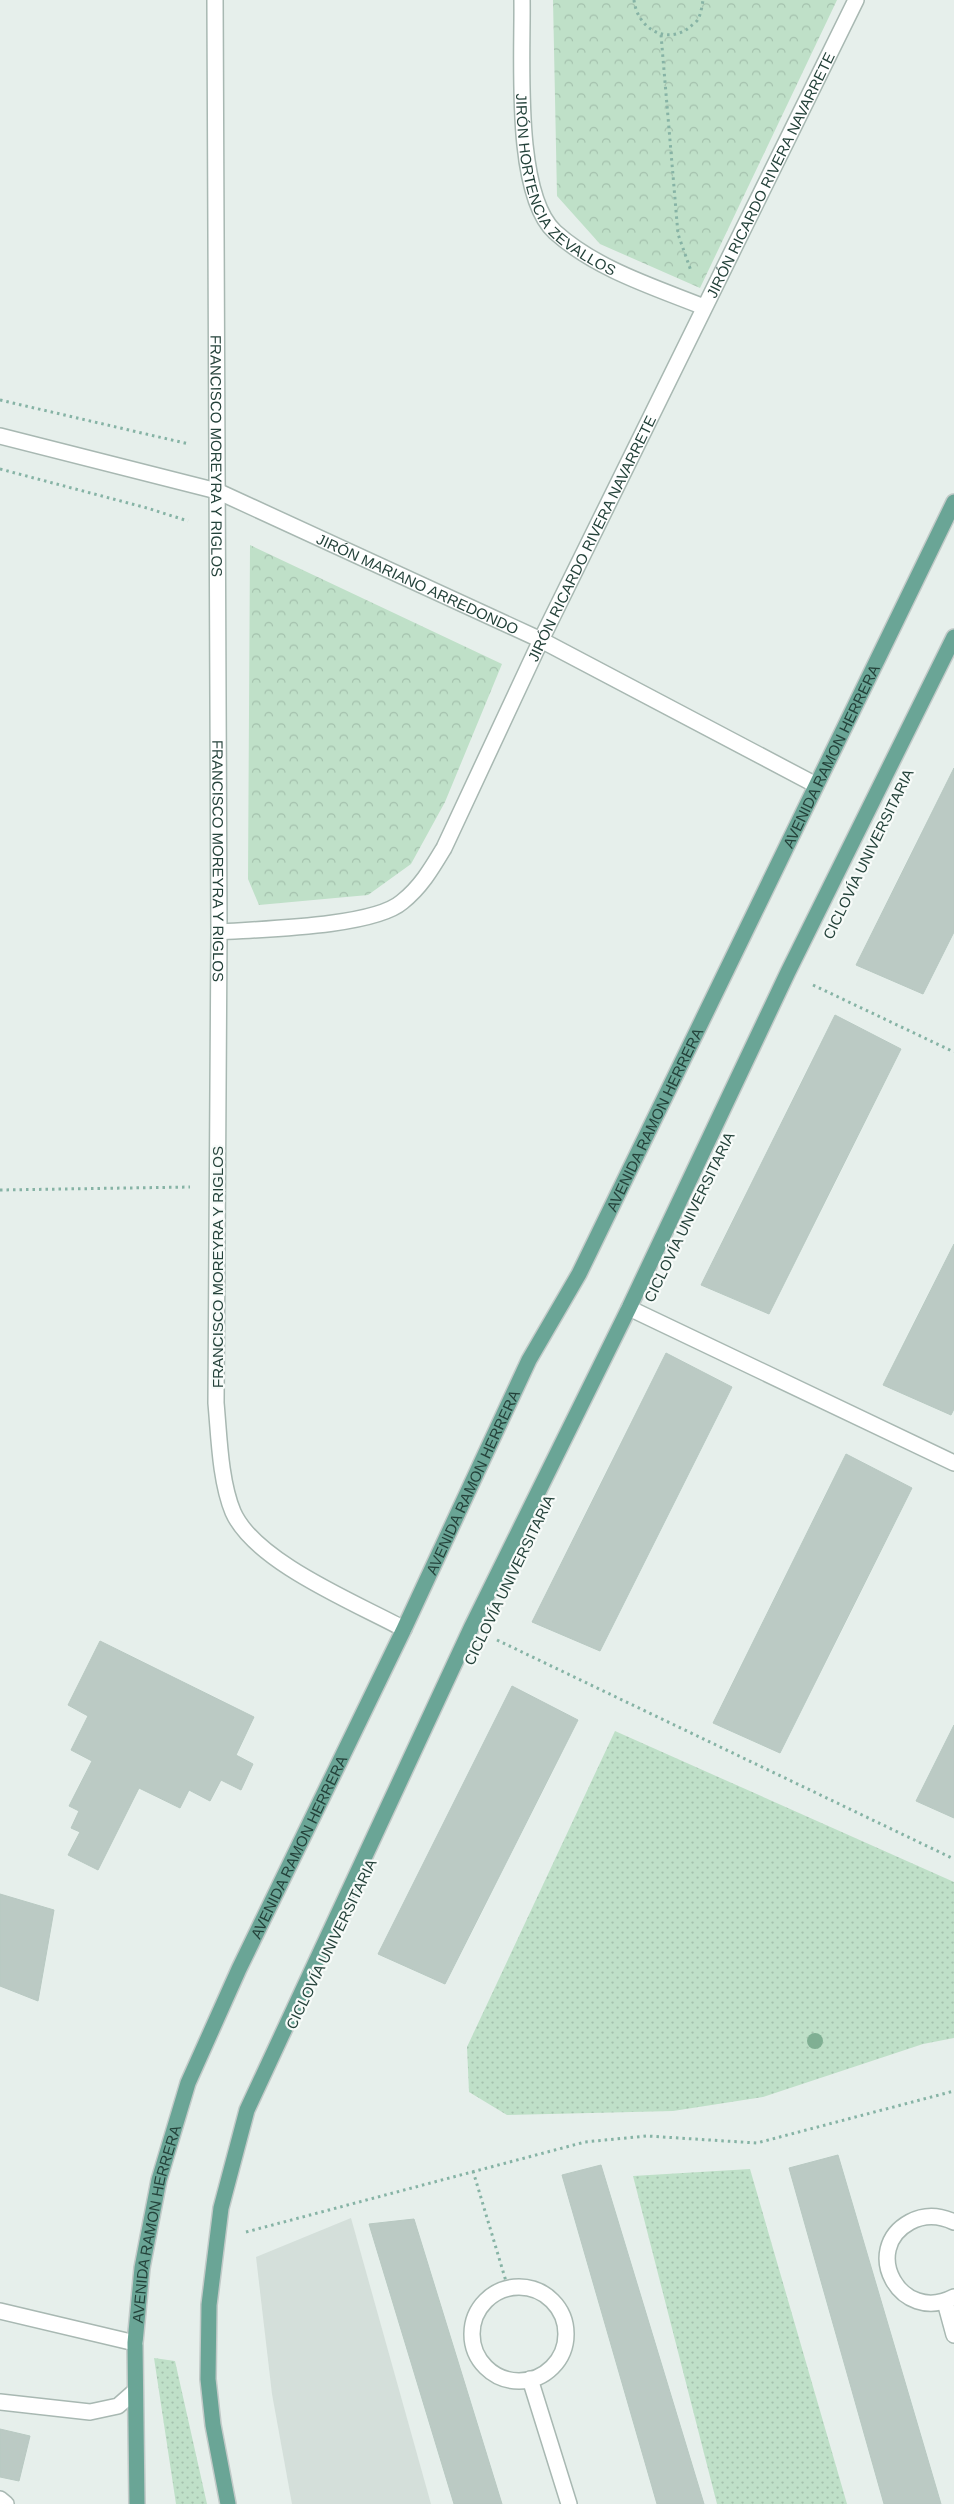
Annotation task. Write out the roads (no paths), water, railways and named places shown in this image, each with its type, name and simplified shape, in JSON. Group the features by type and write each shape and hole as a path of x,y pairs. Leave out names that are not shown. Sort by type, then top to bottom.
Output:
{"main road":[{"name":"AVENIDA RAMON HERRERA","path":"137,2504 135,2343 142,2268 158,2180 188,2083 238,1969 404,1629 529,1360 579,1274 954,502"},
{"path":"228,2504 208,2379 209,2305 221,2208 247,2110 472,1626 629,1308 788,972 953,643"}],"street":[{"name":"FRANCISCO MOREYRA Y RIGLOS","path":"215,0 219,932 216,1402 222,1461 233,1512 252,1540 284,1565 404,1629"},
{"name":"JIRÓN HORTENCIA ZEVALLOS","path":"522,0 524,143 536,202 554,231 583,253 623,274 704,307"},
{"name":"JIRÓN RICARDO RIVERA NAVARRETE","path":"219,932 343,922 379,915 401,904 425,879 444,848 541,640 856,0"},
{"name":"JIRÓN MARIANO ARREDONDO","path":"0,436 217,491 541,640 816,785"},
{"path":"629,1308 954,1462"},
{"path":"954,2222 944,2218 929,2216 916,2219 902,2227 893,2238 888,2252 888,2267 893,2282 902,2293 915,2301 930,2304 949,2300 954,2335"},
{"path":"524,2287 539,2291 553,2301 562,2315 565,2338 564,2346 557,2361 545,2373 530,2379 515,2380 501,2377 483,2364 473,2345 472,2330 475,2316 483,2303 494,2293 508,2288 524,2287"},
{"path":"0,2311 135,2343"},
{"path":"530,2379 569,2504"},
{"path":"0,2402 90,2412 118,2406 135,2391"},
{"path":"0,2498 6,2504"}]}
